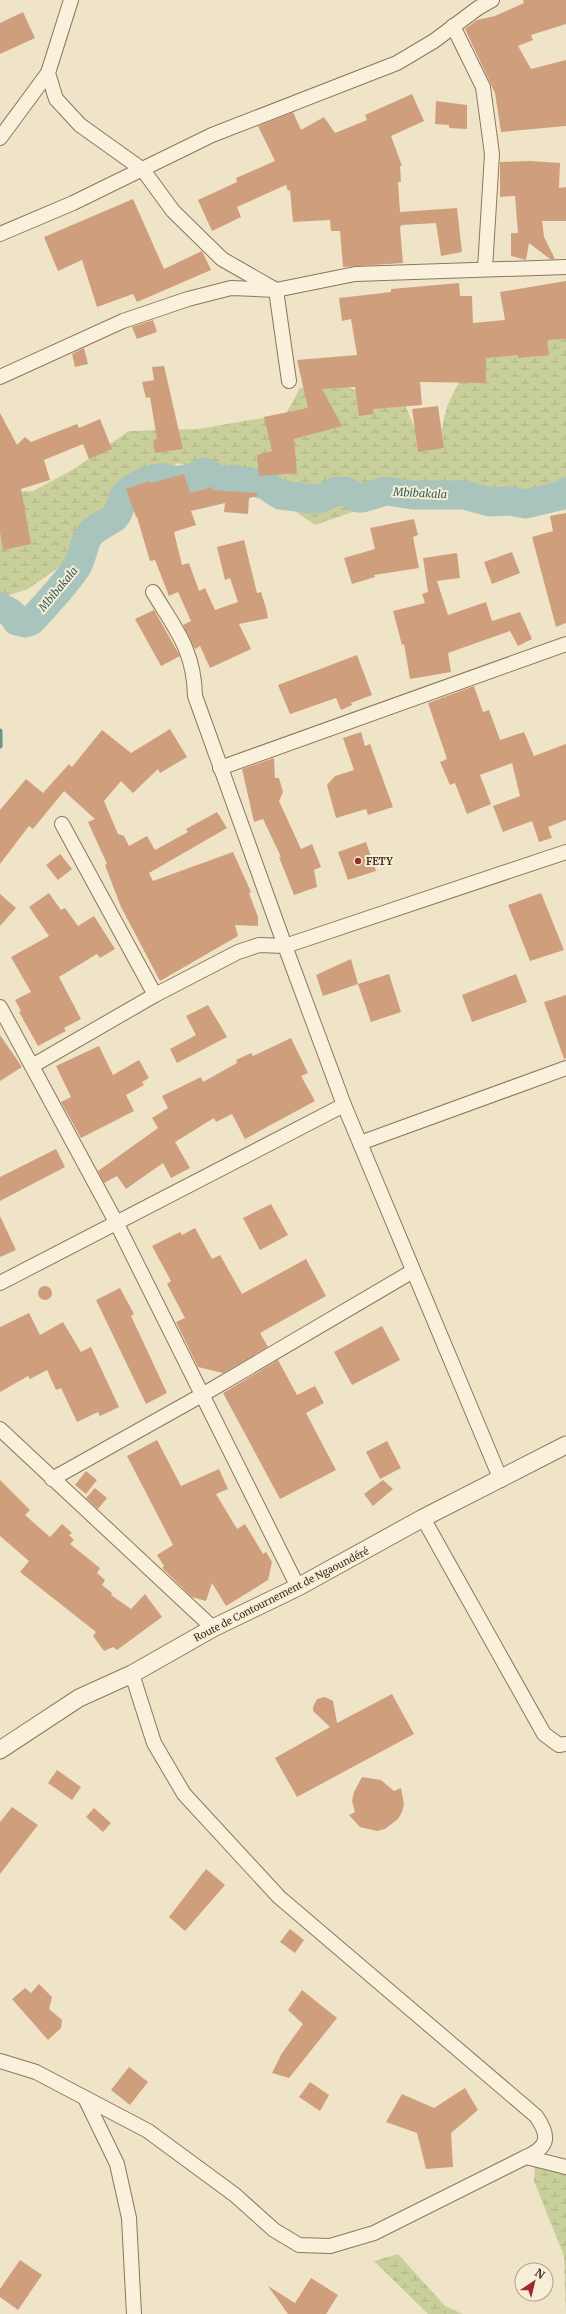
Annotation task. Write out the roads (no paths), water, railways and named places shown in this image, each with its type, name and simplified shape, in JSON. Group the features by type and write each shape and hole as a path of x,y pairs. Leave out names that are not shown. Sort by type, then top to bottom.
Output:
{"street":[{"path":"0,138 48,73 71,0"},
{"path":"0,234 143,170 212,135 397,63 434,41 478,8 492,0"},
{"path":"453,26 483,87 492,154 485,269"},
{"path":"48,73 56,99 80,125 143,170 173,211 222,259 276,290"},
{"path":"0,377 104,330 188,299 231,288 276,290 355,274 566,267"},
{"path":"276,290 289,381"},
{"path":"153,592 188,650 195,674 195,696 284,946 344,1105 501,1480"},
{"path":"220,768 566,644"},
{"path":"62,824 155,995"},
{"path":"32,1066 155,995 238,952 259,944 284,946 566,852"},
{"path":"0,1007 116,1222 298,1587"},
{"path":"360,1143 566,1068"},
{"path":"0,1283 344,1105"},
{"path":"52,1479 202,1395 413,1271"},
{"path":"0,1429 213,1628"},
{"name":"Route de Contournement de Ngaoundéré","path":"0,1750 79,1698 132,1674 213,1628 298,1587 423,1518 501,1480 566,1445"},
{"path":"423,1518 544,1734 559,1745 566,1744"},
{"path":"0,2061 36,2072 148,2131 235,2195 274,2230 300,2245 330,2246 374,2233 526,2157 539,2152 546,2141 545,2128 536,2116 279,1897 184,1794 154,1744 132,1674"},
{"path":"85,2098 117,2164 129,2218 134,2314"},
{"path":"526,2157 566,2167"}],"waterway":[{"name":"Mbibakala","path":"0,607 11,613 17,621 25,623 31,621 49,602 76,568 80,561 86,541 91,533 115,517 123,497 129,491 134,487 154,479 161,478 172,481 193,478 204,472 223,482 232,479 257,483 265,485 280,495 313,499 320,499 337,491 348,492 357,498 363,498 386,491 413,495 464,495 490,502 510,501 526,504 560,496 566,492"},
{"path":"0,731 0,746"}],"place":[{"name":"FETY","path":"358,861"}]}
